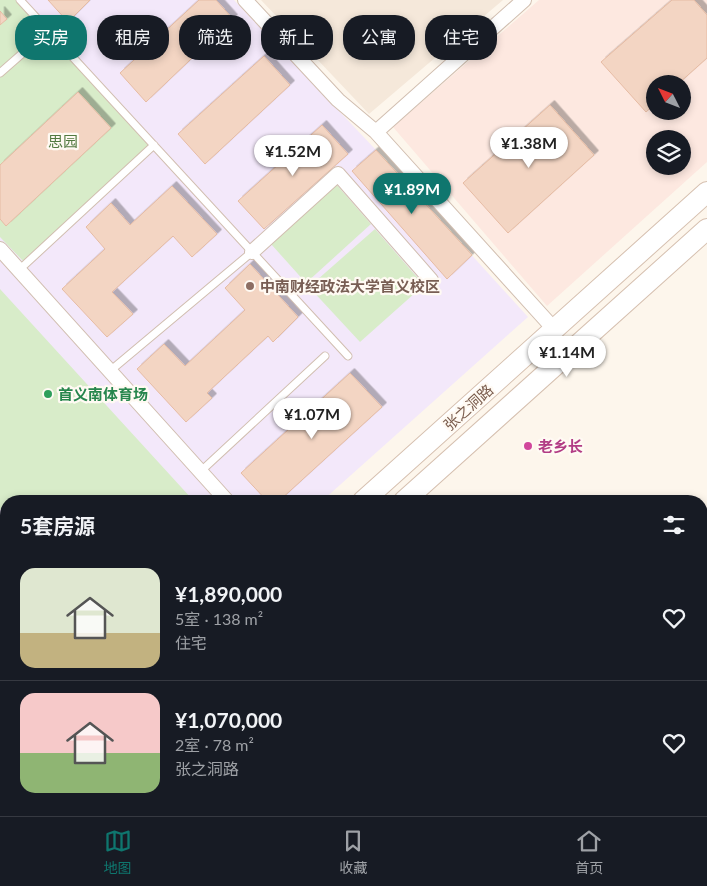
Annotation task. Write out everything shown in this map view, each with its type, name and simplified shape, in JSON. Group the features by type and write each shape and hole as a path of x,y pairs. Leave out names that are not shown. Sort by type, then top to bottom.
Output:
{"main road":[{"name":"张之洞路","path":"370,495 707,192"},
{"name":"张之洞路","path":"411,495 707,229"}],"street":[{"path":"245,0 338,100 376,132 554,329"},
{"path":"376,132 524,0"},
{"path":"252,252 338,174 431,280"},
{"path":"0,249 221,495"}],"lane":[{"path":"20,0 34,15"},
{"path":"0,73 15,60"},
{"path":"76,60 348,356"},
{"path":"19,270 154,145"},
{"path":"110,371 252,252"},
{"path":"200,472 325,356"}],"shaded area":[{"name":"中南财经政法大学首义校区","path":"0,0 234,0 248,15 179,15 179,60 251,60 251,18 261,29 261,60 291,60 376,150 528,317 329,495 0,495"},
{"path":"261,0 503,0 485,15 425,15 425,60 432,60 369,114 318,60 333,60 333,15 275,15"},
{"path":"539,0 707,0 707,162 547,306 393,127 470,60 497,60 497,37"}],"green space":[{"name":"思园","path":"0,0 19,0 33,15 15,15 15,60 75,60 154,145 23,261 0,237"},
{"path":"336,184 371,224 306,283 271,244"},
{"path":"375,229 424,285 360,342 309,287"},
{"name":"首义南体育场","path":"0,289 188,495 0,495"}],"building":[{"path":"48,0 90,0 75,15 62,15"},
{"path":"199,0 216,0 229,15 183,15"},
{"path":"672,0 694,0 707,15 707,58 688,75 646,75 646,112 601,62"},
{"path":"0,11 7,19 0,25"},
{"path":"179,18 179,60 190,60 146,102 120,73 134,60 169,60 169,28"},
{"path":"261,59 268,60 290,85 205,164 178,134"},
{"path":"78,92 111,128 6,226 0,219 0,165"},
{"path":"550,105 594,155 508,233 463,183"},
{"path":"322,125 348,154 264,229 238,201"},
{"path":"376,150 472,255 447,279 352,171"},
{"path":"172,186 217,234 192,257 173,236 112,292 133,314 107,337 62,289 105,249 86,227 111,203 130,225"},
{"path":"250,264 298,317 273,342 268,336 207,393 212,398 186,422 137,369 164,344 185,366 245,310 225,288"},
{"path":"350,373 382,407 286,495 261,495 241,473"}],"place":[{"name":"中南财经政法大学首义校区","path":"250,286"},
{"name":"首义南体育场","path":"48,394"},
{"name":"老乡长","path":"528,446"}]}
